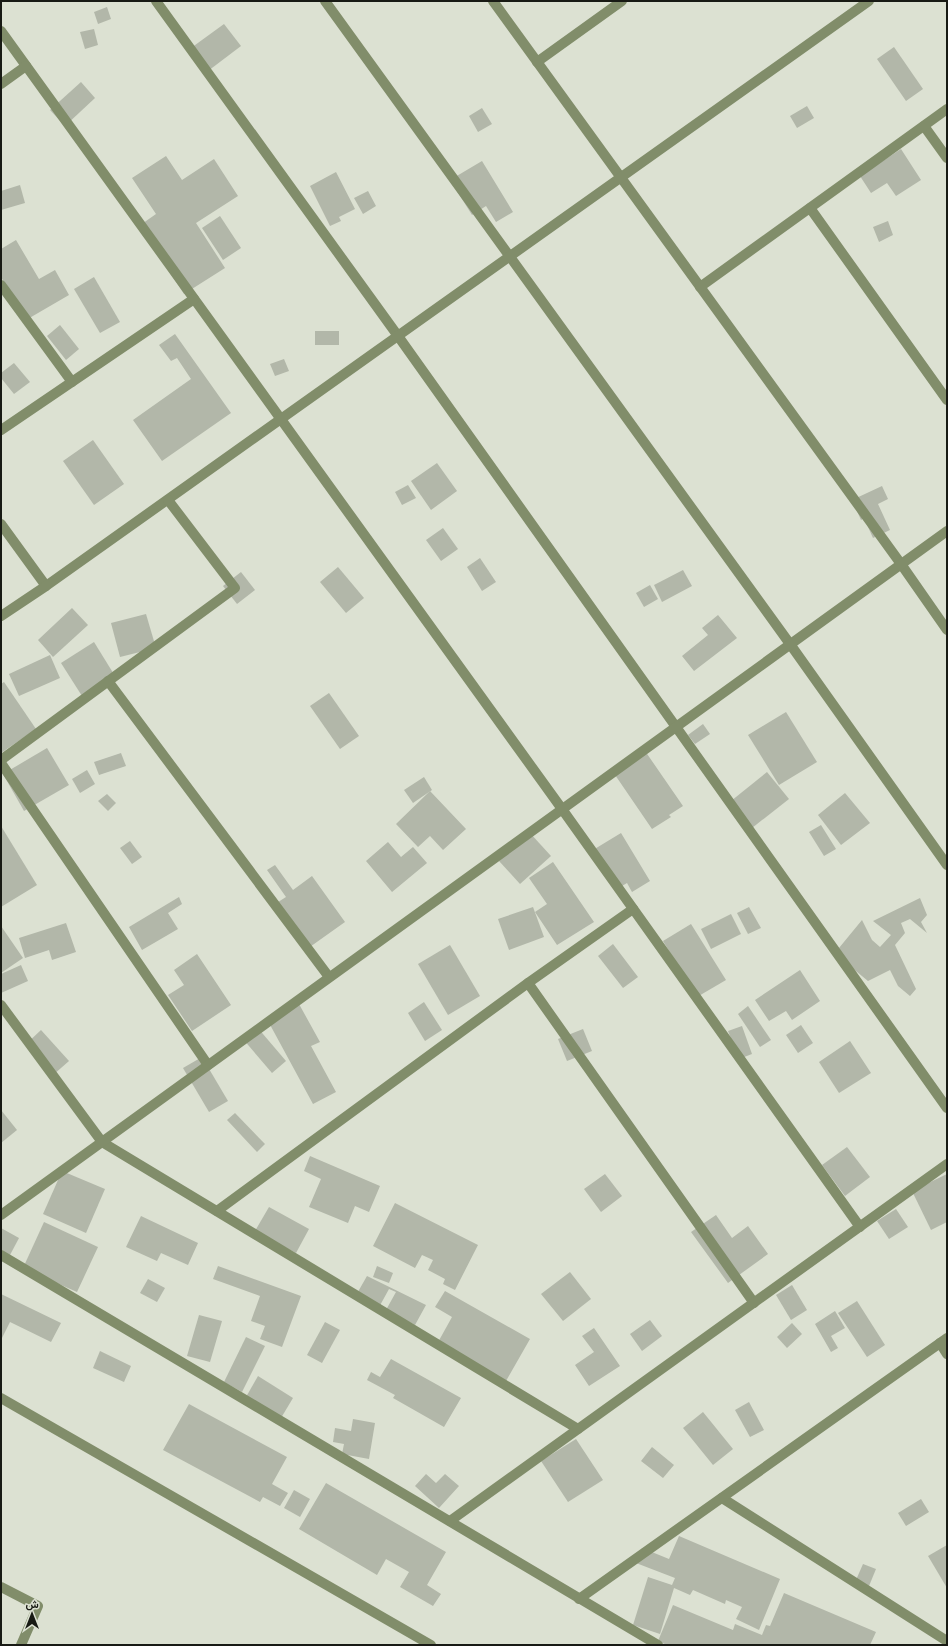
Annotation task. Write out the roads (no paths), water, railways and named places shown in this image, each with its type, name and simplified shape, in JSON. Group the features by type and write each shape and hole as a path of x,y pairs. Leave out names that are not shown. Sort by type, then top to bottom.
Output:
{"street":[{"path":"156,1 677,726 947,1108"},
{"path":"325,1 508,257 790,644 947,865"},
{"path":"493,1 901,564 947,630"},
{"path":"537,62 622,1"},
{"path":"1,616 168,500 869,1"},
{"path":"1,31 562,809 860,1227"},
{"path":"1,84 26,66"},
{"path":"700,287 947,109"},
{"path":"924,126 947,158"},
{"path":"810,208 947,400"},
{"path":"1,285 72,382"},
{"path":"1,430 194,299"},
{"path":"168,500 235,588 1,762 208,1065"},
{"path":"1,524 46,586"},
{"path":"1,1215 947,530"},
{"path":"108,681 329,977"},
{"path":"217,1211 528,983 633,909"},
{"path":"528,983 754,1303"},
{"path":"1,1005 102,1142 578,1429"},
{"path":"450,1522 947,1164"},
{"path":"1,1255 658,1645"},
{"path":"579,1598 943,1341 947,1354"},
{"path":"1,1398 431,1645"},
{"path":"722,1498 947,1642"},
{"path":"1,1587 38,1606 21,1645"}]}
